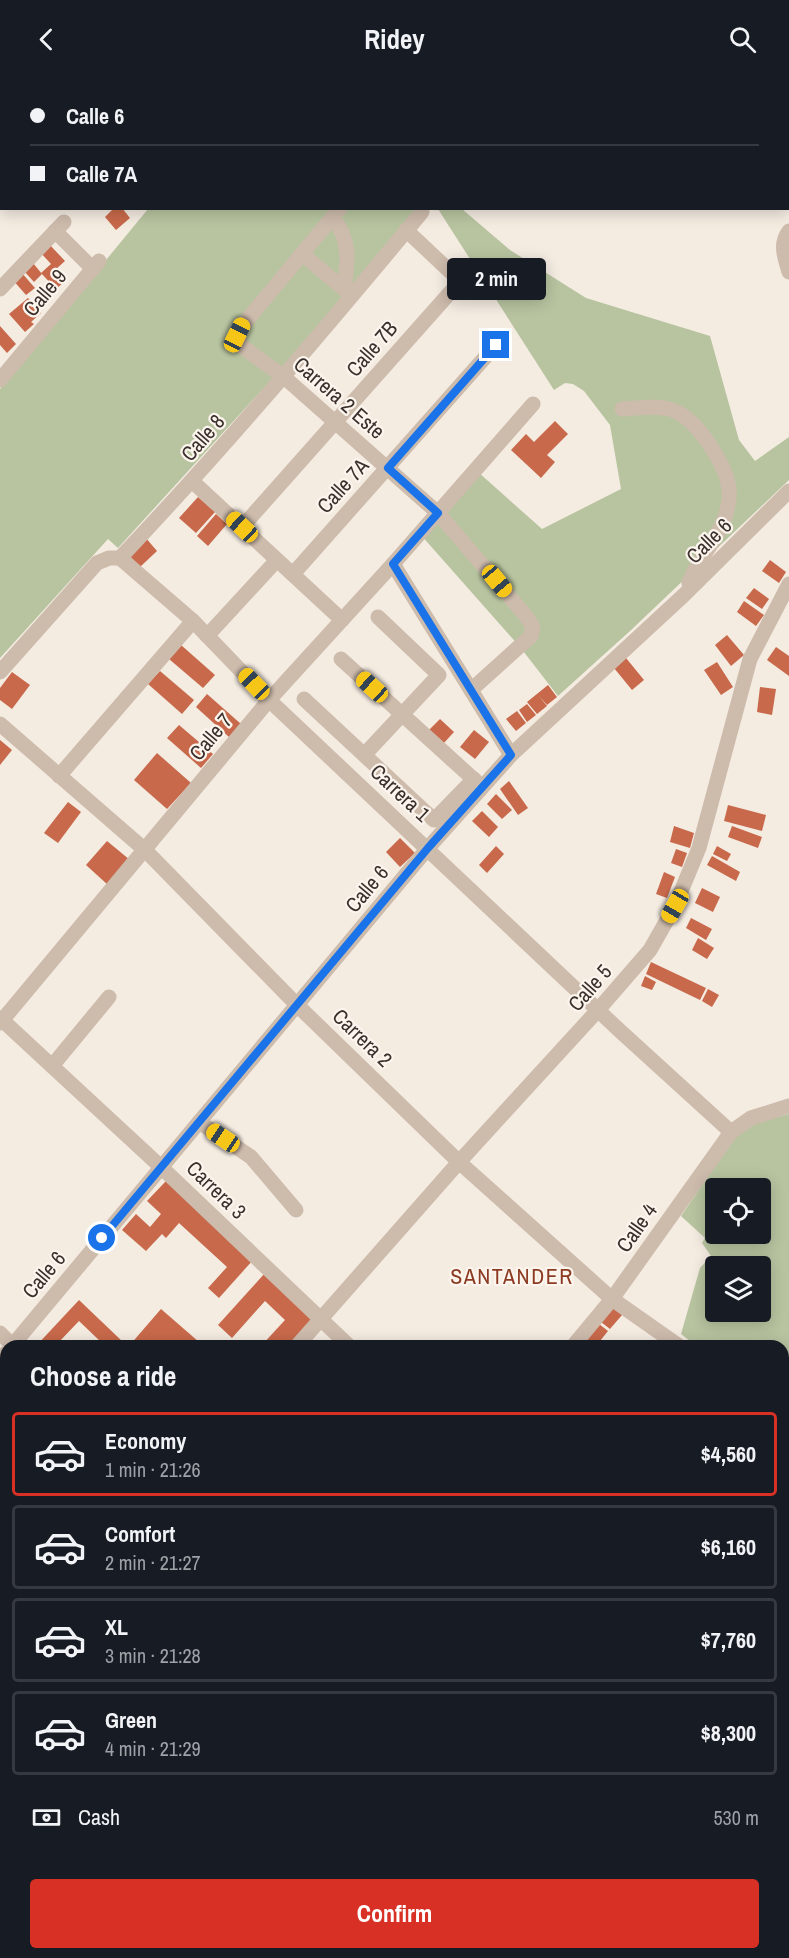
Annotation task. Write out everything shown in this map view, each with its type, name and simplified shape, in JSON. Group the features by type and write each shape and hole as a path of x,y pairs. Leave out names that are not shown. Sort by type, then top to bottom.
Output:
{"street":[{"name":"Calle 8","path":"0,672 97,563 109,558 120,558 192,482 284,377 348,292 422,212"},
{"path":"337,213 302,254 348,292"},
{"path":"337,213 349,255 348,292"},
{"name":"Calle 9","path":"0,289 59,226 96,265 0,380"},
{"name":"Calle 7B","path":"242,527 455,287 456,277 406,230"},
{"path":"789,231 784,237 783,249 789,272"},
{"name":"Carrera 2 Este","path":"302,254 243,324 237,335 240,345 284,377 438,513 526,616 533,627 531,636 471,690"},
{"name":"Calle 7A","path":"293,574 496,345"},
{"name":"Calle 7","path":"1,1020 269,700 393,564 533,404"},
{"path":"622,409 651,407 676,411 693,424 711,446 723,468 729,490 727,512 718,534 692,577 685,594"},
{"path":"192,482 342,620"},
{"name":"Calle 6","path":"17,1340 428,848 478,783 685,594 789,491"},
{"name":"Carrera 1","path":"120,558 193,621 269,700 598,1010 731,1131"},
{"path":"207,636 277,560"},
{"path":"393,564 511,755"},
{"name":"Calle 5","path":"302,1340 650,950 675,906 699,848 750,659 789,584"},
{"path":"365,754 439,675 378,617"},
{"path":"59,776 193,621"},
{"path":"304,699 434,820 478,783 341,659"},
{"name":"Carrera 2","path":"0,724 145,850 297,1005 459,1162 612,1299 670,1340"},
{"path":"52,1066 109,997"},
{"name":"Carrera 3","path":"1,1020 162,1167 343,1340"},
{"path":"731,1131 751,1118 789,1106"},
{"path":"199,1122 250,1157 296,1210"},
{"name":"Calle 4","path":"578,1340 612,1299 731,1131"}],"green space":[{"path":"147,210 426,210 118,548 108,539 0,658 0,389"},
{"path":"439,210 463,210 510,250 586,298 710,336 739,440 755,461 789,437 789,480 558,696 520,647 420,534 478,472 542,529 621,489 610,425 584,391 573,384 565,383 554,390"},
{"path":"789,1114 789,1340 689,1340 681,1334 700,1268 705,1263 705,1322 771,1322 771,1256 711,1256 702,1243 705,1238 705,1244 771,1244 771,1178 707,1178 732,1141 750,1124"},
{"path":"705,1181 705,1238 681,1216"}],"building":[{"path":"112,210 124,210 130,218 116,230 105,217"},
{"path":"49,244 65,261 55,270 65,281 56,289 41,273 51,264 40,252"},
{"path":"33,263 42,274 34,282 24,271"},
{"path":"21,272 35,288 26,295 12,279"},
{"path":"28,298 41,313 31,322 34,324 25,332 9,314"},
{"path":"0,326 16,344 7,353 0,345"},
{"path":"555,421 568,434 547,455 555,462 541,478 511,450 526,434 534,442"},
{"path":"198,497 215,512 196,533 179,518"},
{"path":"216,514 227,524 208,546 197,536"},
{"path":"145,537 157,551 140,567 127,553"},
{"path":"770,560 786,572 779,583 762,571"},
{"path":"754,588 769,599 762,609 746,598"},
{"path":"744,601 764,615 756,626 737,612"},
{"path":"727,635 744,655 731,666 715,645"},
{"path":"181,645 215,675 203,688 169,659"},
{"path":"776,647 789,656 789,676 767,660"},
{"path":"626,658 644,680 632,690 614,668"},
{"path":"717,662 733,687 721,695 704,670"},
{"path":"160,671 194,700 182,714 148,684"},
{"path":"12,672 30,685 12,709 0,700 0,688"},
{"path":"548,685 557,697 547,705 539,696 547,706 537,714 527,702"},
{"path":"760,687 776,689 772,715 757,712"},
{"path":"207,694 241,724 229,737 196,707"},
{"path":"527,704 536,715 527,722 519,710"},
{"path":"517,711 526,723 516,731 506,719"},
{"path":"440,719 454,732 443,744 429,730"},
{"path":"179,725 213,754 201,768 167,738"},
{"path":"474,730 489,742 475,759 460,747"},
{"path":"0,740 12,750 0,765"},
{"path":"157,753 191,783 167,809 134,780"},
{"path":"509,781 528,808 518,815 500,789"},
{"path":"496,794 512,810 502,819 487,804"},
{"path":"68,802 81,812 58,843 44,833"},
{"path":"728,805 766,815 762,831 724,821"},
{"path":"482,811 498,827 489,837 472,821"},
{"path":"674,826 694,833 690,848 670,842"},
{"path":"732,826 762,837 758,848 728,837"},
{"path":"400,838 415,853 400,867 386,852"},
{"path":"107,841 130,860 108,885 86,865"},
{"path":"496,846 504,854 487,873 479,865"},
{"path":"717,846 731,854 727,861 713,854"},
{"path":"676,849 687,853 682,867 671,863"},
{"path":"712,856 740,872 736,881 707,865"},
{"path":"664,872 675,877 667,898 656,894"},
{"path":"702,888 720,897 713,912 695,903"},
{"path":"691,918 712,929 706,940 686,928"},
{"path":"698,938 714,948 707,959 692,950"},
{"path":"651,962 706,988 700,1000 646,974"},
{"path":"645,976 656,982 652,990 641,986"},
{"path":"708,989 719,995 712,1007 702,1001"},
{"path":"166,1181 253,1260 219,1298 208,1288 227,1267 179,1223 166,1238 162,1234 146,1251 122,1230 136,1214 150,1227 161,1214 147,1201"},
{"path":"265,1273 314,1318 294,1340 267,1340 285,1320 265,1301 232,1338 218,1325"},
{"path":"79,1300 121,1340 99,1340 79,1321 61,1340 42,1340"},
{"path":"614,1307 622,1315 610,1329 601,1322"},
{"path":"161,1309 197,1340 134,1340"},
{"path":"599,1324 608,1331 601,1340 586,1340"}],"district":[{"name":"SANTANDER","path":"512,1276"}],"route":[{"path":"102,1238 428,848 511,755 393,564 438,513 388,468 496,345"}]}
